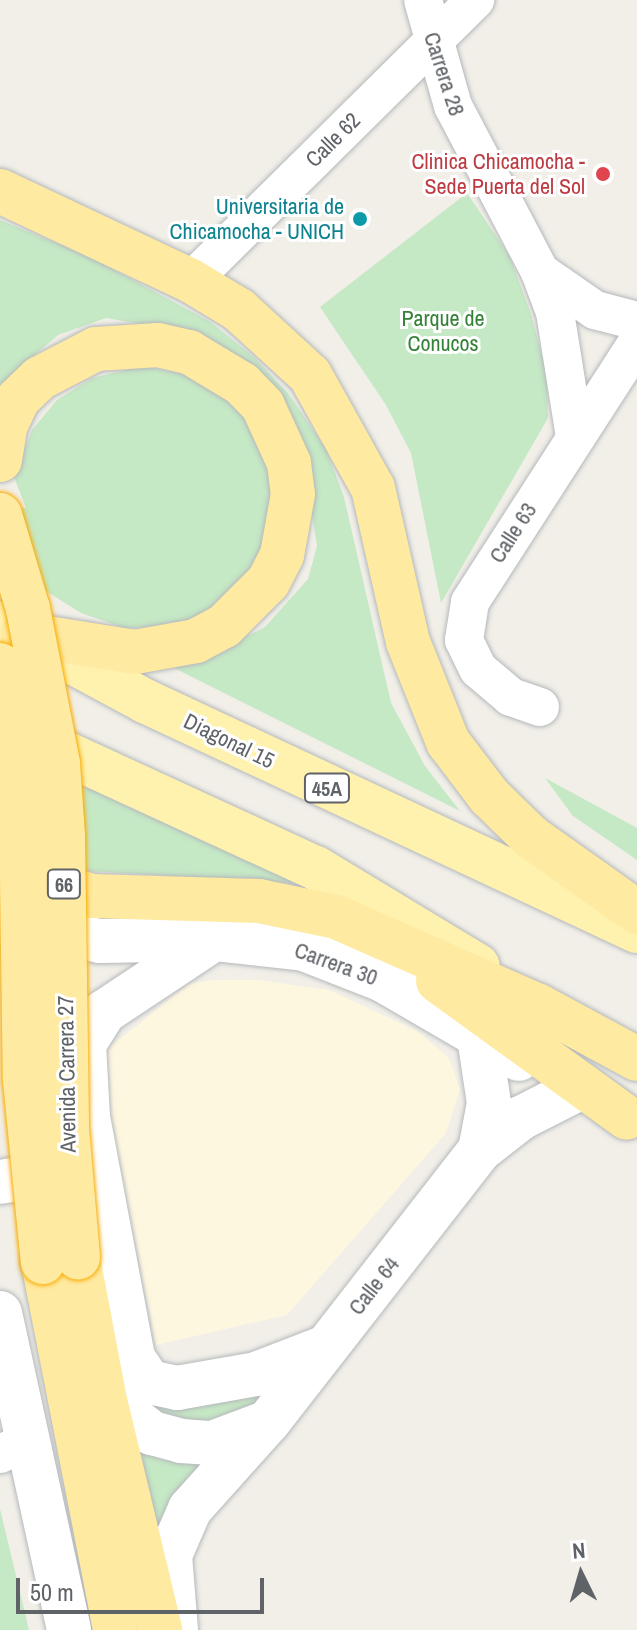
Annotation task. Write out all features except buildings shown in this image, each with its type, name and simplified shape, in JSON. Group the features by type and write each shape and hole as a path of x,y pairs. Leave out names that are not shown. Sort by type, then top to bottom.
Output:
{"highway":[{"path":"0,191 191,281 276,340 310,375 341,424 373,488 418,673 466,769 531,837 637,912"},
{"path":"0,460 5,427 18,399 40,378 96,349 158,345 189,352 242,384 263,406 291,478 282,555 268,582 224,626 196,641 135,652 7,641"},
{"name":"Avenida Carrera 27","path":"0,515 28,609 58,764 64,851 67,1129 60,1260 104,1396 160,1630"},
{"name":"Avenida Carrera 27","path":"7,641 21,806 25,1080 60,1260 115,1630"},
{"path":"0,865 55,888 93,896 259,901 362,926 539,1006 637,1059"},
{"path":"362,926 632,1121"}],"main road":[{"name":"Diagonal 15","path":"7,641 145,701 637,931"},
{"path":"0,723 316,868 402,916 539,1006"}],"street":[{"name":"Carrera 28","path":"423,0 432,43 464,134 540,272 555,312 575,437"},
{"name":"Calle 62","path":"191,281 475,0"},
{"name":"Carrera 28","path":"540,272 595,310 637,321"},
{"name":"Calle 63","path":"540,707 511,697 478,669 464,640 464,626 481,581 637,343"},
{"name":"Carrera 30","path":"0,921 100,941 214,939 304,949 344,962 632,1121"},
{"path":"214,939 104,1012 90,1030 83,1059 97,1165 133,1358 149,1382 195,1387 256,1374 326,1347"},
{"name":"Calle 64","path":"479,1037 489,1103 480,1150"},
{"name":"Calle 64","path":"176,1630 170,1555 190,1509 269,1421 480,1150 521,1118 574,1091"},
{"path":"0,1182 97,1165"},
{"path":"0,1313 13,1448 69,1630"},
{"path":"104,1396 152,1433 181,1441 212,1443 269,1421"}],"shaded area":[{"path":"213,980 259,980 329,990 417,1031 449,1058 460,1089 446,1133 287,1315 156,1345 97,1057 189,984"}],"green space":[{"name":"Parque de Conucos","path":"467,193 510,257 531,314 547,375 548,418 441,603 411,453 386,405 320,307"},
{"path":"0,220 90,257 209,321 254,357 288,393 326,449 344,497 391,703 425,766 460,811 170,666 222,649 265,627 308,579 317,546 304,466 163,328 106,318 58,335 21,367 0,408"},
{"path":"143,366 201,378 243,410 267,447 278,501 268,548 244,585 208,614 174,627 124,628 81,613 0,562 0,508 26,508 14,477 32,430 57,400 92,378"},
{"path":"0,747 212,836 295,883 86,871 37,856"},
{"path":"545,778 637,828 637,860 573,816"},
{"path":"284,1374 260,1411 227,1421 169,1423 135,1394"},
{"path":"137,1448 162,1460 218,1457 156,1536"},
{"path":"0,1509 29,1630 0,1630"}],"place":[{"name":"Clinica Chicamocha - Sede Puerta del Sol","path":"603,174"},
{"name":"Universitaria de Chicamocha - UNICH","path":"360,219"}]}
